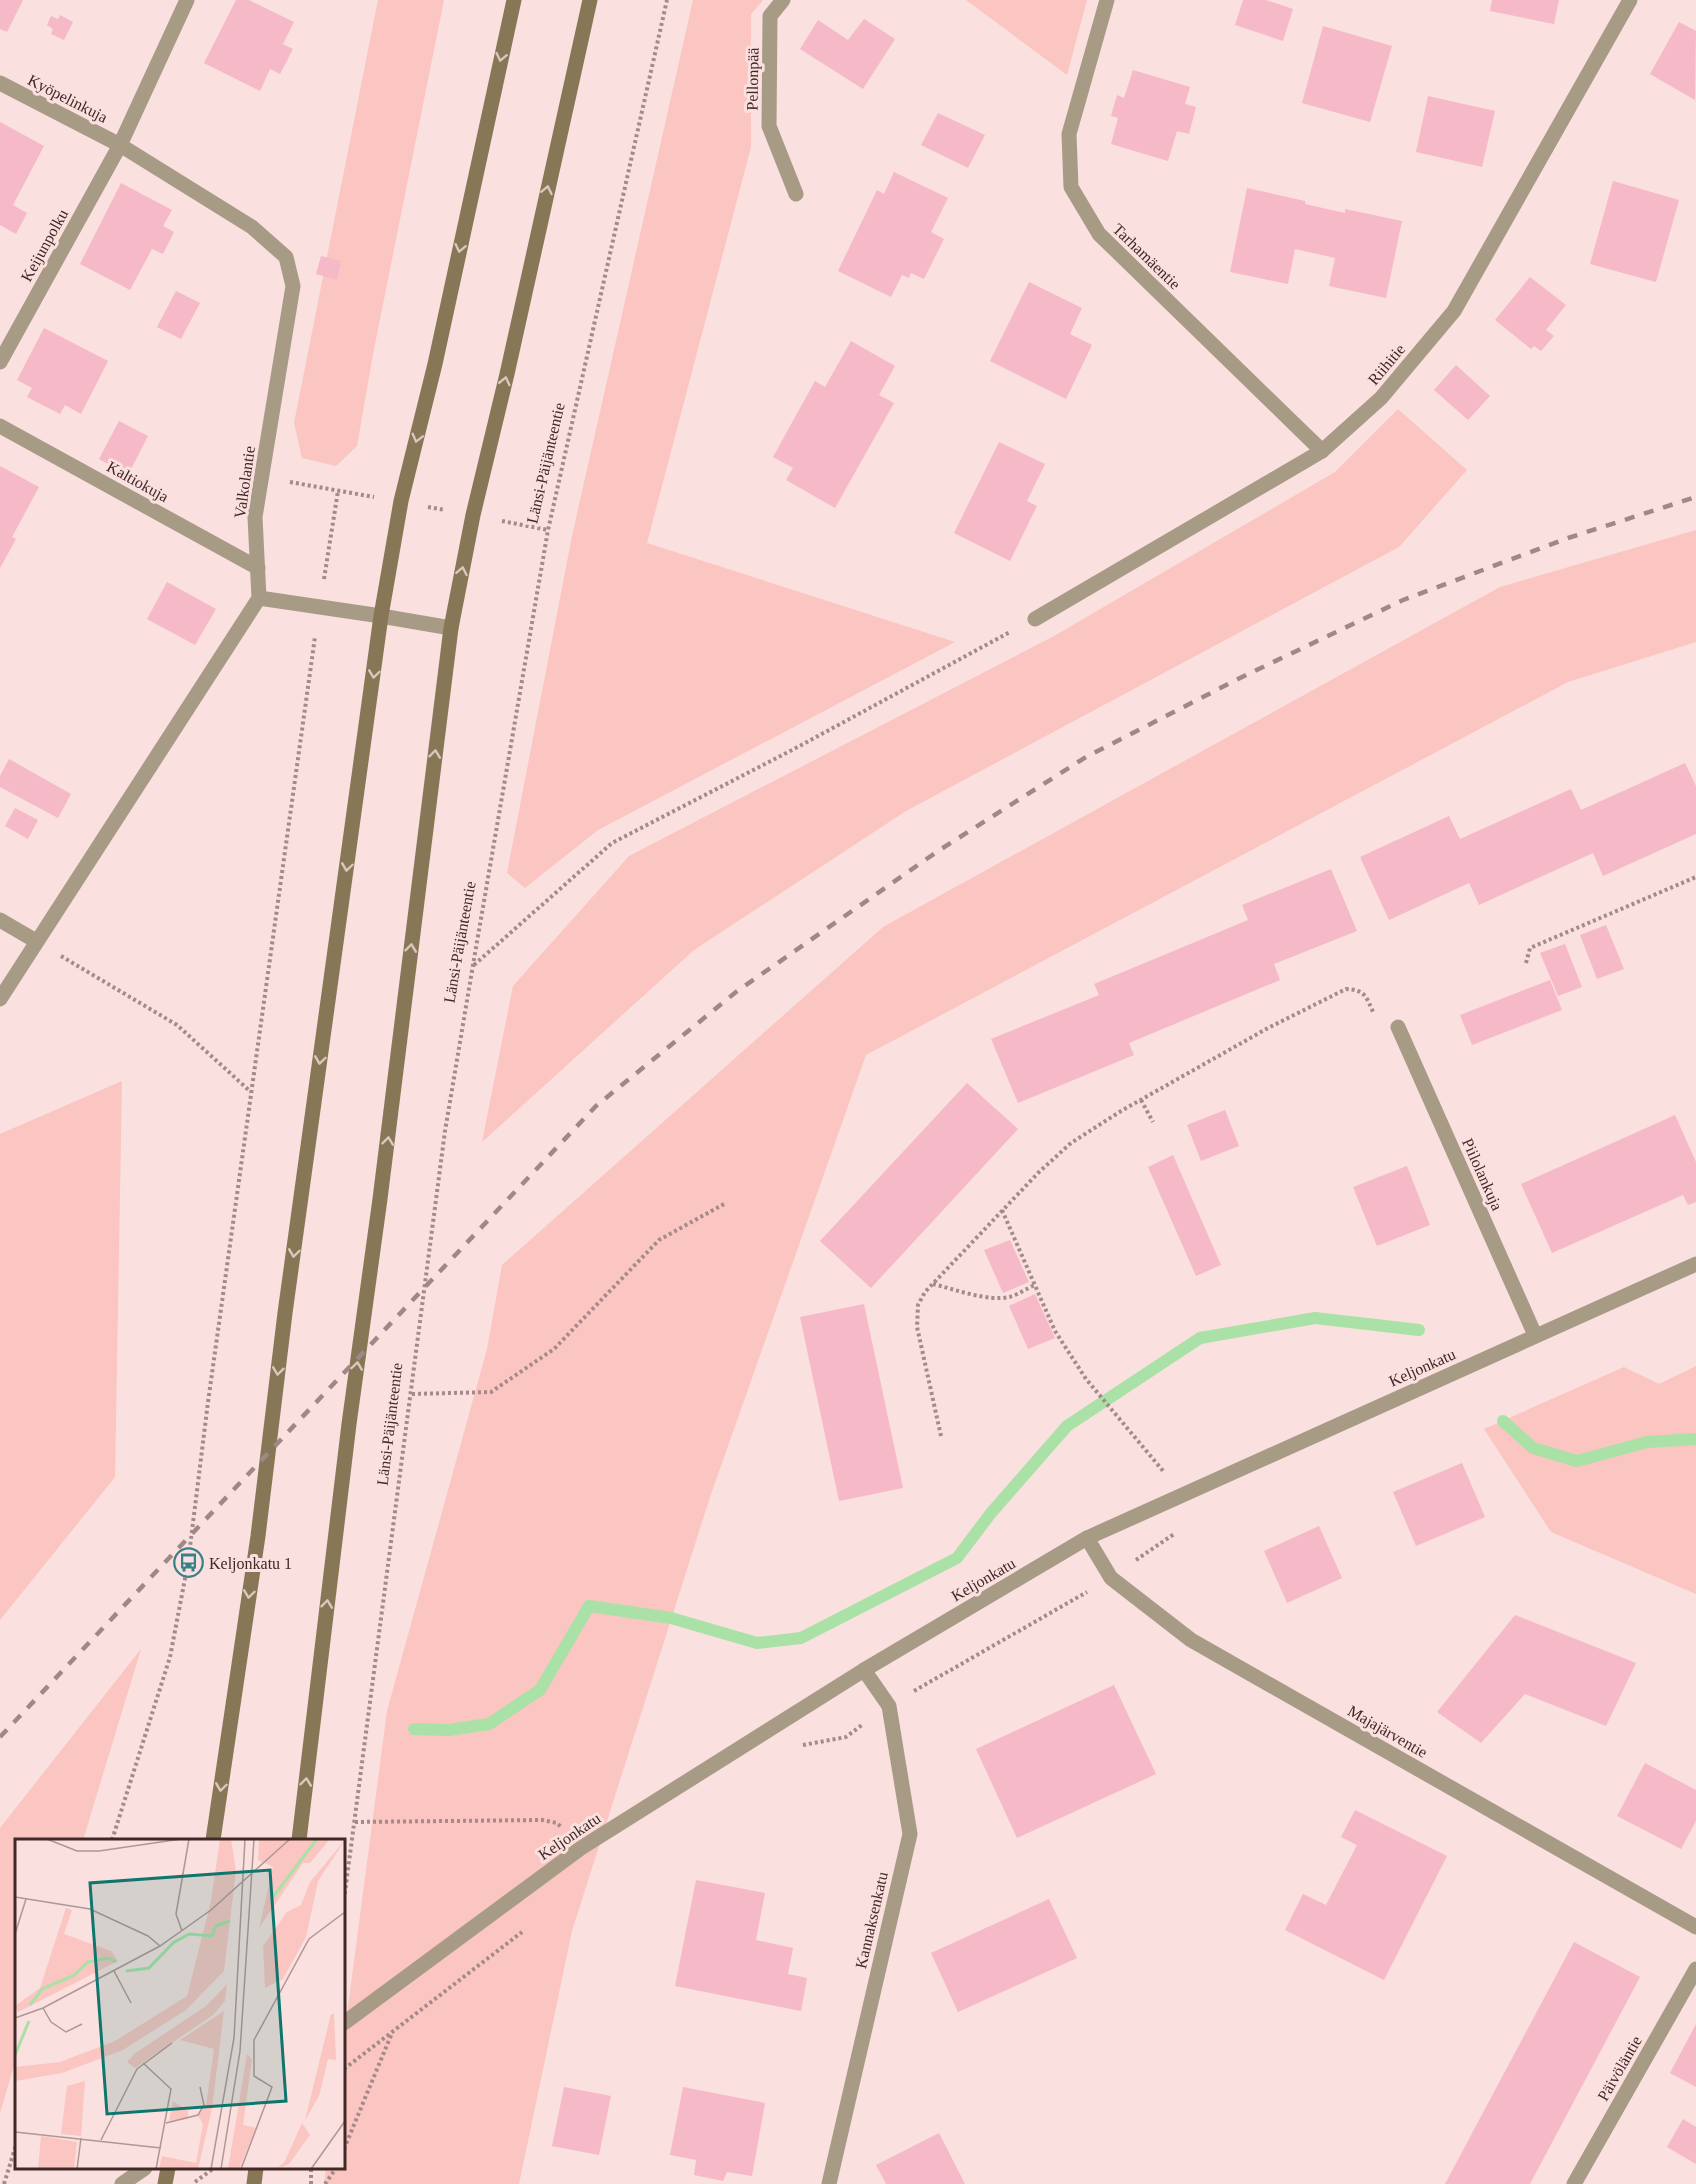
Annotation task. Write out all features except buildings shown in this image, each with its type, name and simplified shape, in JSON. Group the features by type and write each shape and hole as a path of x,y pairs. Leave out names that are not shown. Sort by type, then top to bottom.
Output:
{"main road":[{"path":"213,1839 258,1536 285,1313 381,616 401,501 435,364 514,0"},
{"path":"299,1839 349,1424 380,1199 451,628 473,515 507,374 590,0"},
{"path":"165,2184 168,2169"},
{"path":"254,2184 256,2169"}],"street":[{"path":"120,145 187,0"},
{"name":"Pellonpää","path":"783,0 770,16 769,126 796,194"},
{"name":"Tarhamäentie","path":"1107,0 1069,134 1071,187 1099,234 1322,450"},
{"name":"Riihitie","path":"1035,619 1322,450 1382,398 1454,310 1630,0"},
{"name":"Kyöpelinkuja","path":"0,83 120,145"},
{"name":"Keijunpolku","path":"0,362 120,145"},
{"name":"Valkolantie","path":"120,145 252,227 286,256 293,286 255,517 260,598"},
{"name":"Kaltiokuja","path":"0,426 258,568"},
{"path":"0,999 260,598 451,628"},
{"path":"0,920 36,941"},
{"name":"Piilolankuja","path":"1398,1027 1535,1335"},
{"name":"Keljonkatu","path":"345,2022 581,1848 864,1670 1087,1538 1696,1264"},
{"name":"Majajärventie","path":"1087,1538 1111,1578 1191,1640 1696,1927"},
{"name":"Kannaksenkatu","path":"828,2184 910,1834 888,1706 864,1670"},
{"name":"Päivöläntie","path":"1574,2184 1696,1969"},
{"path":"122,2184 144,2169"}],"path":[{"name":"Länsi-Päijänteentie","path":"345,1893 446,1131 473,965 548,530 667,0"},
{"path":"112,1839 170,1657 188,1563 251,1093 319,608 338,491 262,476"},
{"path":"473,965 612,843 794,749 1035,619"},
{"path":"1526,963 1530,948 1696,877"},
{"path":"36,941 177,1025 251,1093"},
{"path":"941,1436 916,1317 918,1305 925,1292 1039,1172 1071,1143 1141,1100 1268,1028 1346,989 1365,994 1376,1020"},
{"path":"1141,1100 1153,1122"},
{"path":"412,1394 491,1392 554,1349 658,1240 724,1204"},
{"path":"1002,1210 1055,1331 1086,1379 1166,1474"},
{"path":"933,1284 999,1297 1010,1297 1035,1285"},
{"path":"802,1745 846,1737 888,1706 1111,1578 1182,1527"},
{"path":"355,1822 542,1820 558,1823 581,1848"},
{"path":"345,2068 524,1930"},
{"path":"345,2147 392,2033"},
{"path":"4,2184 15,2148"},
{"path":"192,2184 213,2169"},
{"path":"325,2184 335,2169"}],"shaded area":[{"path":"378,0 444,0 373,354 357,446 336,466 302,458 294,423"},
{"path":"693,0 763,0 751,14 751,147 647,543 955,642 598,830 525,888 507,873 572,536"},
{"path":"966,0 1087,0 1067,75"},
{"path":"1398,409 1467,470 1399,547 906,811 694,950 482,1142 513,986 629,856 1054,636 1335,472"},
{"path":"1696,530 1696,642 1568,682 866,1055 710,1497 572,1931 519,2184 324,2184 326,2169 345,2169 345,2029 387,1711 487,1349 502,1265 883,927 1500,587"},
{"path":"122,1081 115,1477 0,1620 0,1134"},
{"path":"1696,1366 1696,1594 1551,1532 1484,1429 1624,1367 1659,1384"},
{"path":"141,1649 83,1839 15,1839 15,2062 0,2113 0,1828"}],"waterway":[{"path":"414,1729 448,1730 489,1724 540,1690 589,1606 671,1618 757,1643 801,1638 957,1558 991,1513 1067,1426 1200,1338 1315,1318 1419,1330"},
{"path":"1503,1421 1533,1448 1577,1461 1647,1442 1696,1439"}],"railway":[{"path":"0,1737 596,1106 736,992 938,851 1086,757 1240,678 1403,600 1568,538 1696,497"}],"place":[{"name":"Keljonkatu 1","path":"188,1563"}]}
